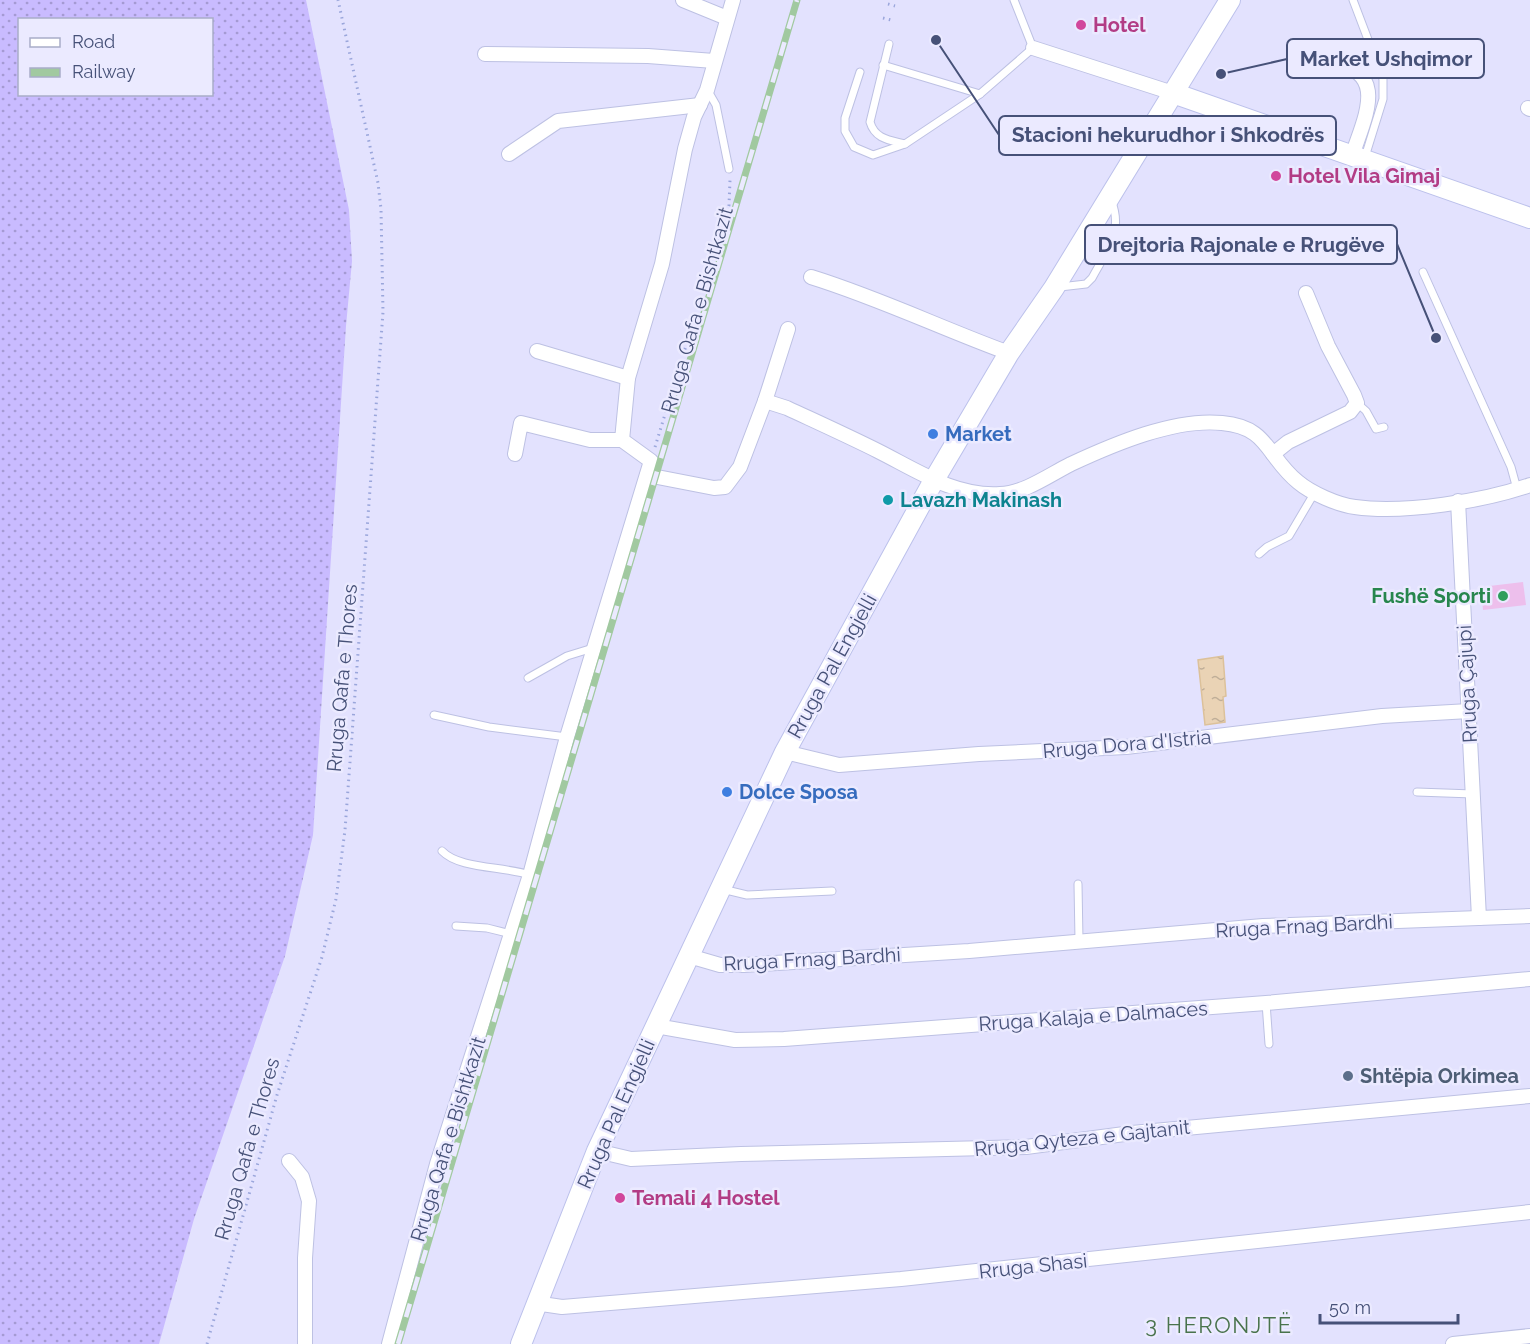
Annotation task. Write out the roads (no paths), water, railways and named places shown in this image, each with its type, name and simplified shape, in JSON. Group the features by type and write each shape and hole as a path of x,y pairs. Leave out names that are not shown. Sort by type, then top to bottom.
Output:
{"main road":[{"name":"Rruga Pal Engjelli","path":"521,1344 535,1303 597,1151 785,752 934,480 1009,353 1054,288 1230,0"},
{"path":"1173,93 1530,218"}],"street":[{"path":"683,0 727,18"},
{"path":"515,454 520,423 590,440 622,440 628,378 662,264 685,149 707,90 733,0"},
{"path":"1033,48 1173,93"},
{"path":"485,54 648,56 714,61"},
{"path":"1329,62 1349,65 1360,74 1370,89 1369,106 1358,158"},
{"path":"509,153 558,121 700,105"},
{"path":"811,277 862,294 935,326 1009,353"},
{"path":"1273,454 1288,442 1350,412 1356,403 1354,394 1328,346 1306,293"},
{"path":"647,475 714,488 725,487 740,467 789,329"},
{"path":"537,351 628,378"},
{"path":"765,401 787,408 934,480 965,491 1002,494 1017,490 1072,464 1151,434 1170,427 1198,423 1241,425 1258,433 1299,483 1353,507 1386,509 1458,501 1524,487"},
{"name":"Rruga Qafa e Bishtkazit","path":"389,1344 437,1164 530,875 567,737 651,461 622,440"},
{"name":"Rruga Çajupi","path":"1458,501 1479,918"},
{"name":"Rruga Dora d'Istria","path":"785,752 839,765 979,754 1126,747 1382,716 1469,711"},
{"name":"Rruga Frnag Bardhi","path":"689,956 720,965 744,965 969,951 1263,926 1530,916"},
{"name":"Rruga Kalaja e Dalmaces","path":"656,1026 727,1039 783,1039 1266,1003 1530,979"},
{"name":"Rruga Qyteza e Gajtanit","path":"597,1151 632,1159 1026,1147 1132,1133 1530,1096"},
{"path":"289,1161 302,1177 309,1202 305,1258 305,1344"},
{"name":"Rruga Shasi","path":"535,1303 562,1307 901,1279 1530,1212"},
{"path":"1453,1344 1530,1336"}],"lane":[{"path":"860,72 845,118 848,140 854,147 873,155 905,144 980,94 1033,48 1014,0"},
{"path":"1353,0 1383,79 1383,99 1358,158"},
{"path":"889,44 870,122 873,132 879,137 905,144"},
{"path":"883,65 980,94"},
{"path":"707,90 716,105 729,169"},
{"path":"1054,288 1086,284 1092,278 1117,227 1118,216 1109,196"},
{"path":"1423,272 1511,467 1524,487"},
{"path":"1356,403 1366,411 1376,429 1384,427"},
{"path":"1259,554 1267,547 1289,536 1294,522 1316,492"},
{"path":"528,678 567,656 595,648"},
{"path":"435,715 497,728 567,737"},
{"path":"1417,792 1473,794"},
{"path":"442,851 456,861 530,875"},
{"path":"1078,884 1079,940"},
{"path":"720,888 747,895 832,891"},
{"path":"456,926 481,927 511,934"},
{"path":"1266,1003 1269,1044"}],"water":[{"path":"1223,656 1225,722 1205,725 1198,660"}],"railway":[{"path":"398,1344 797,0"}],"place":[{"name":"Hotel","path":"1081,25"},
{"name":"Stacioni hekurudhor i Shkodrës","path":"936,40"},
{"name":"Market Ushqimor","path":"1221,74"},
{"name":"Hotel Vila Gimaj","path":"1276,176"},
{"name":"Drejtoria Rajonale e Rrugëve","path":"1436,338"},
{"name":"Market","path":"933,434"},
{"name":"Lavazh Makinash","path":"888,500"},
{"name":"Fushë Sporti","path":"1503,596"},
{"name":"Dolce Sposa","path":"727,792"},
{"name":"Shtëpia Orkimea","path":"1348,1076"},
{"name":"Temali 4 Hostel","path":"620,1198"}],"district":[{"name":"3 HERONJTË","path":"1219,1325"}]}
